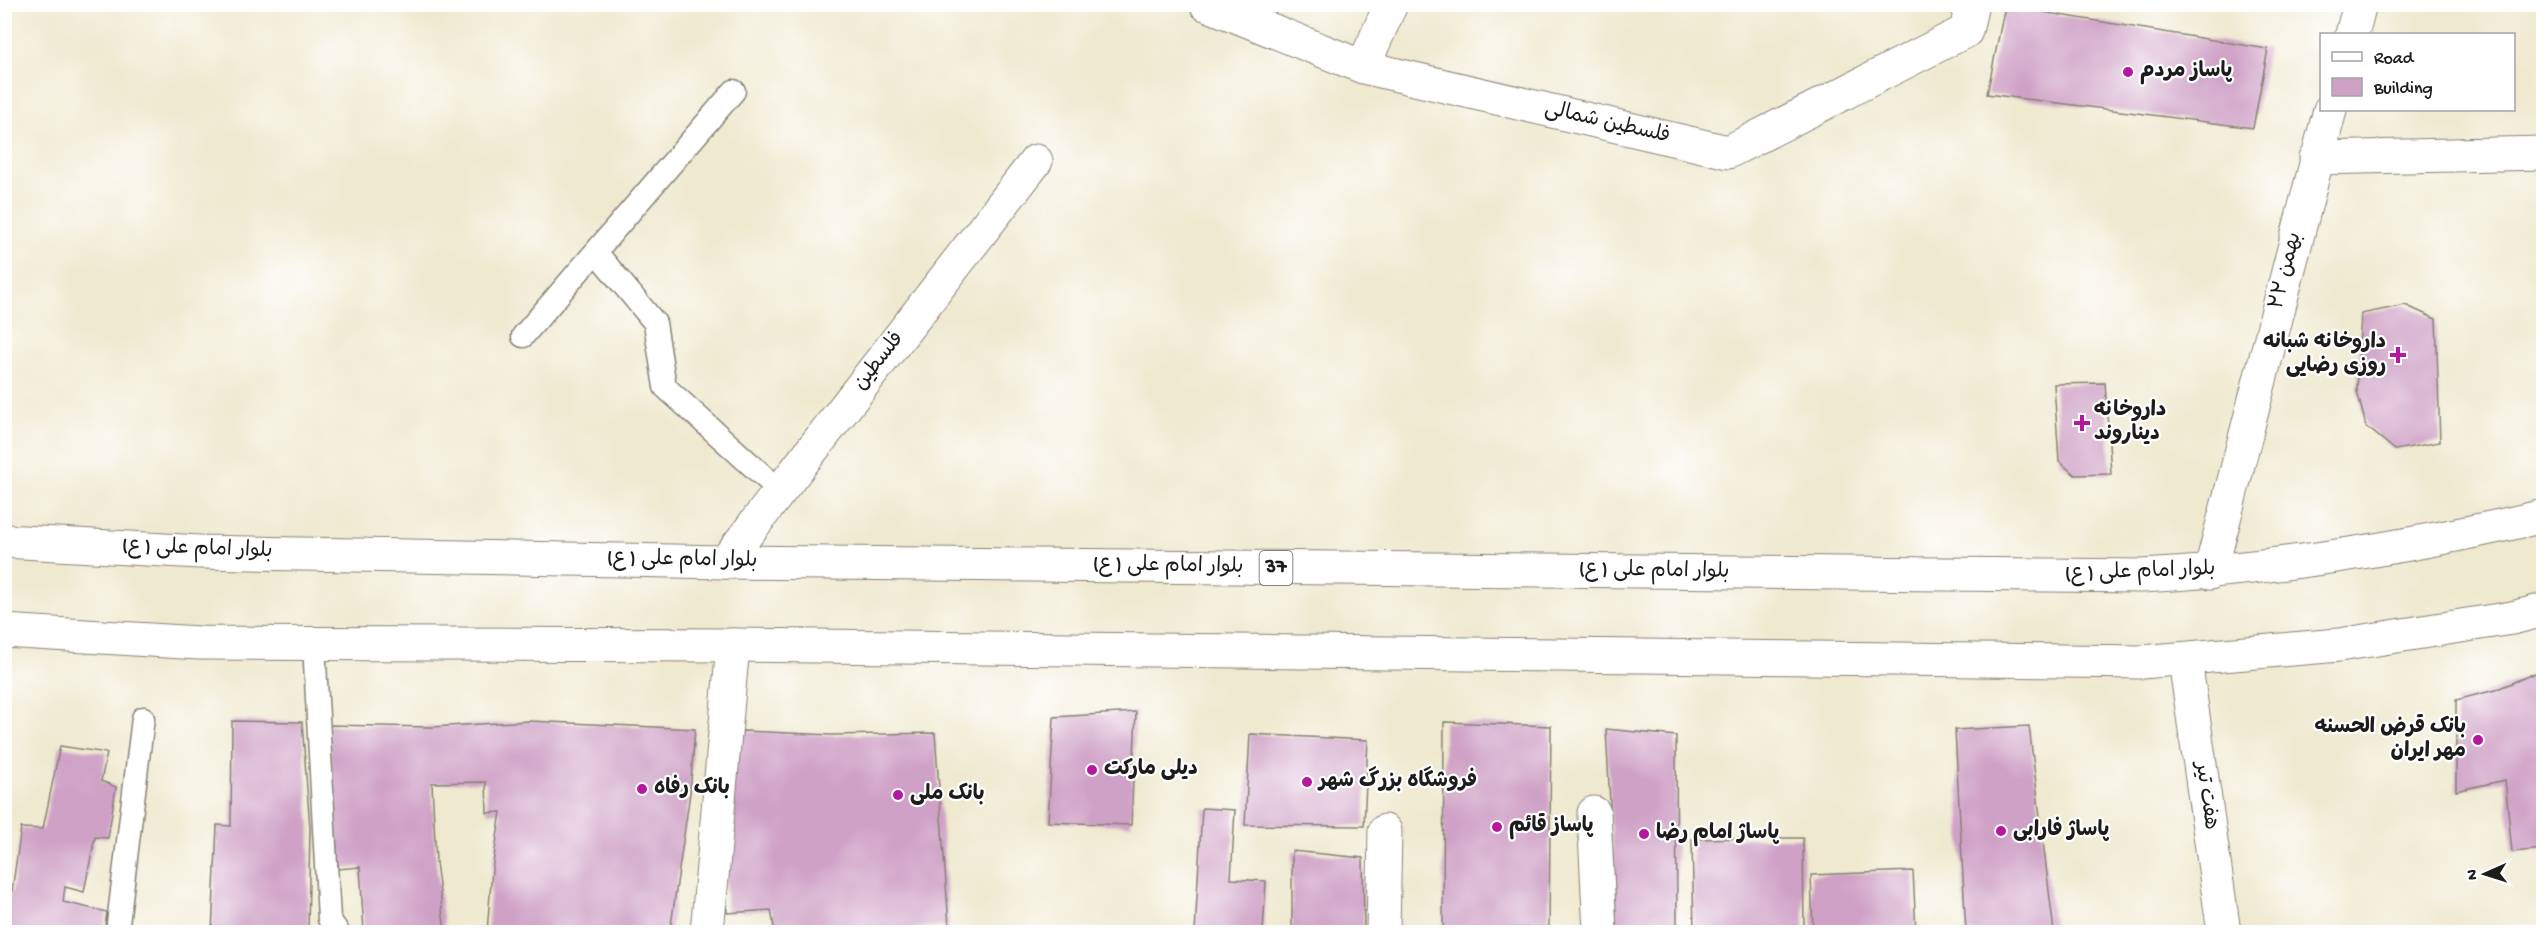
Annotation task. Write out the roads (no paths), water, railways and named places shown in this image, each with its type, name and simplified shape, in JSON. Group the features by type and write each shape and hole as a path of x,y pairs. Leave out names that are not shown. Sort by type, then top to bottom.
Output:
{"main road":[{"name":"فلسطین شمالی","path":"1206,4 1363,67 1728,152 1966,32 1972,4"},
{"path":"1363,67 1391,4"},
{"path":"2352,33 2360,4"},
{"name":"۲۲ بهمن","path":"2210,573 2330,111"},
{"path":"2316,158 2544,153"},
{"name":"فلسطین","path":"725,562 1036,161"},
{"name":"بلوار امام علی ( ع)","path":"4,541 200,552 725,562 2118,576 2210,573 2326,560 2544,516"},
{"path":"4,631 199,643 733,645 2142,662 2339,645 2512,618 2544,610"},
{"path":"706,933 733,645"},
{"name":"هفت تیر","path":"2186,660 2224,933"},
{"path":"1594,813 1600,933"},
{"path":"1383,933 1385,831"}],"lane":[{"path":"523,336 734,91"},
{"path":"596,252 655,323 665,387 780,491"},
{"path":"314,644 329,919 338,933"},
{"path":"117,933 143,718"}],"place":[{"name":"پاساز مردم","path":"2128,72"},
{"name":"داروخانه شبانه روزی رضایی","path":"2398,355"},
{"name":"داروخانه دیناروند","path":"2082,423"},
{"name":"بانک قرض الحسنه مهر ایران","path":"2478,740"},
{"name":"دیلی مارکت","path":"1092,770"},
{"name":"فروشگاه بزرگ شهر","path":"1307,782"},
{"name":"بانک رفاه","path":"642,789"},
{"name":"بانک ملی","path":"898,795"},
{"name":"پاساز قائم","path":"1497,827"},
{"name":"پاساژ فارابی","path":"2001,831"},
{"name":"پاساژ امام رضا","path":"1644,834"}]}
